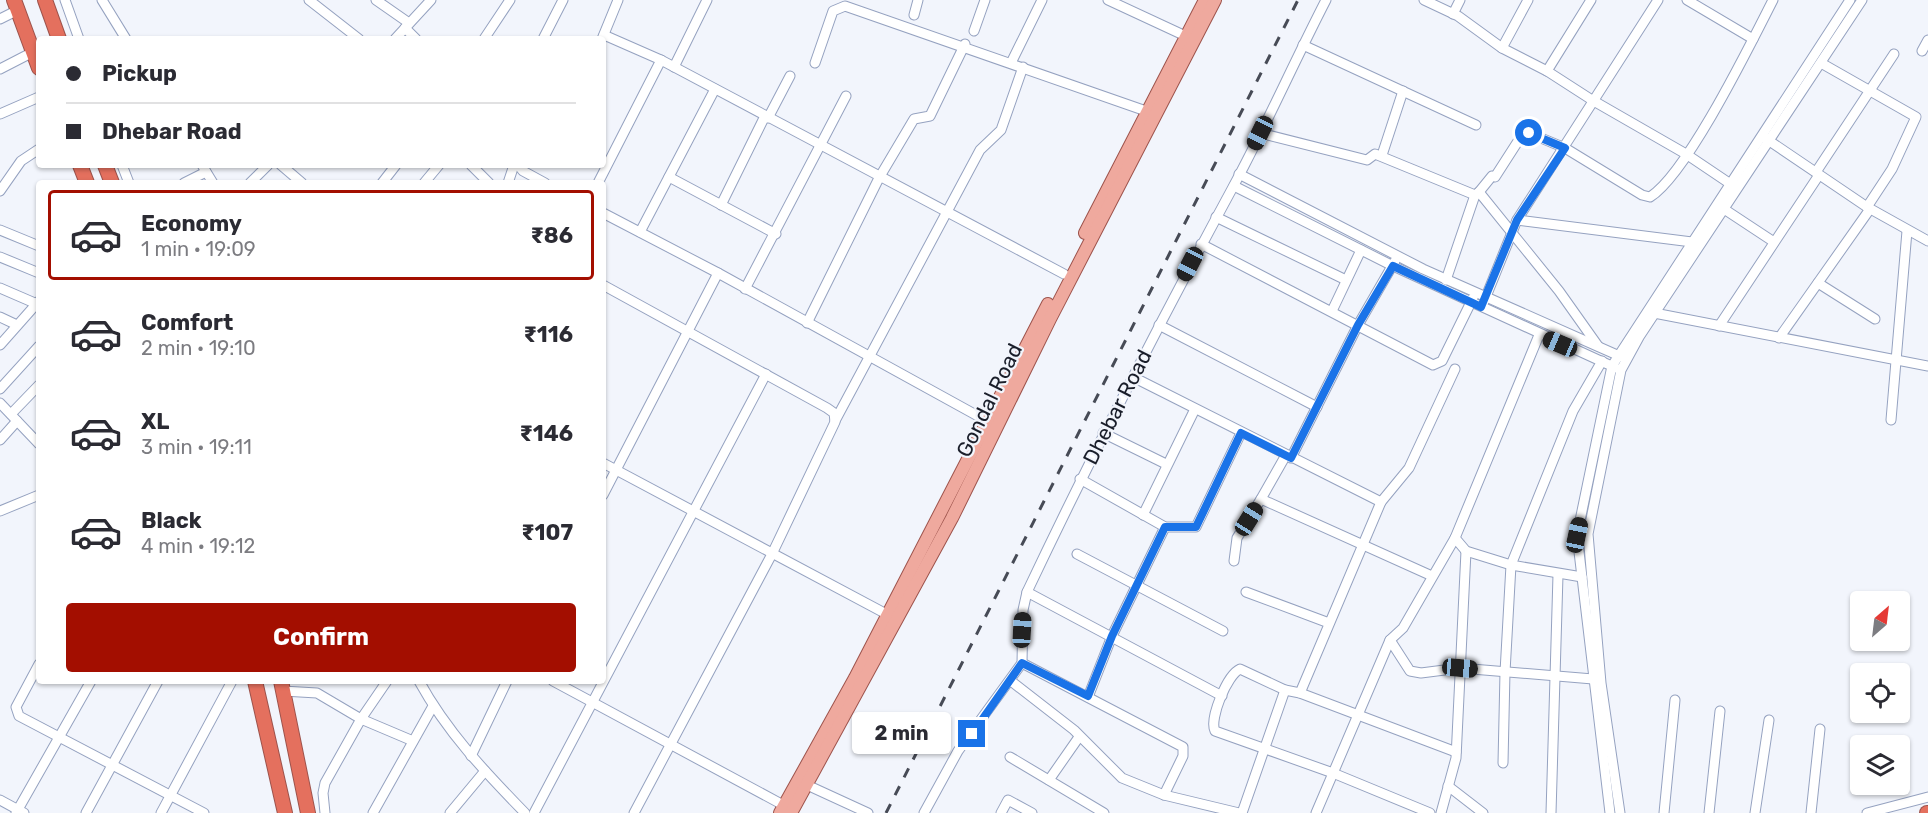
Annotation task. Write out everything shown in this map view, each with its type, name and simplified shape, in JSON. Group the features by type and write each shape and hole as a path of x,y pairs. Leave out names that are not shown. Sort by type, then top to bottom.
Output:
{"highway":[{"path":"45,0 58,36"},
{"path":"16,5 36,60"},
{"path":"256,684 285,813"},
{"path":"282,686 308,813"}],"main road":[{"path":"785,811 893,618 987,421 1146,111 1189,38 1205,0"},
{"name":"Gondal Road","path":"785,811 807,785 893,618 952,518 1189,38 1215,0"}],"street":[{"path":"65,0 78,36"},
{"path":"102,0 124,36"},
{"path":"309,0 355,36"},
{"path":"376,0 407,26 414,36"},
{"path":"398,36 431,0"},
{"path":"486,36 510,0"},
{"path":"545,36 563,0"},
{"path":"603,36 618,0"},
{"path":"674,67 707,0"},
{"path":"914,15 918,0"},
{"path":"974,31 985,0"},
{"path":"1011,63 1042,0"},
{"path":"1108,0 1189,38"},
{"name":"Dhebar Road","path":"1022,663 1023,610 1027,592 1080,479 1201,244 1234,186 1326,0"},
{"path":"1424,0 1453,14 1502,48 1547,70 1592,100 1686,154 1734,186"},
{"path":"1453,14 1460,0"},
{"path":"1502,48 1528,0"},
{"path":"1547,70 1591,0"},
{"path":"1483,303 1517,220 1658,0"},
{"path":"1687,0 1753,39"},
{"path":"1705,10 1711,0"},
{"path":"1446,280 1477,194 1525,133 1565,148 1642,195 1650,197 1658,192 1686,154 1773,0"},
{"path":"1503,763 1511,566 1573,411 1611,365 1623,357 1692,242 1734,186 1850,0"},
{"path":"1765,138 1821,63 1862,0"},
{"path":"0,20 16,5"},
{"path":"815,63 833,11 845,6 964,45 1146,111"},
{"path":"606,38 661,60 879,178 1064,274"},
{"path":"1922,51 1928,40"},
{"path":"807,322 879,178 914,119 930,116 964,45"},
{"path":"1303,45 1476,125"},
{"path":"0,69 33,52"},
{"path":"1719,326 1894,54"},
{"path":"606,167 661,60"},
{"path":"1779,338 1868,208 1892,169 1916,117 1821,63"},
{"path":"634,813 772,554 835,422 871,358 946,212 980,150 1001,130 1023,68"},
{"path":"721,205 790,75"},
{"path":"640,232 715,89"},
{"path":"1383,152 1403,91"},
{"path":"745,289 776,234 846,96"},
{"path":"0,114 36,98"},
{"path":"1260,133 1367,160 1375,154 1477,194 1559,291 1611,365 1588,540 1600,672 1620,813"},
{"path":"1765,138 1868,208 1928,241"},
{"path":"0,191 21,162 36,151"},
{"path":"253,180 265,168"},
{"path":"284,168 298,180"},
{"path":"384,180 394,168"},
{"path":"426,180 436,168"},
{"path":"474,168 486,180"},
{"path":"520,168 540,180"},
{"path":"188,180 204,169"},
{"path":"1239,174 1446,280 1473,298"},
{"path":"669,177 776,234"},
{"path":"1234,186 1393,266 1473,298 1539,335 1611,365"},
{"path":"1651,313 1724,209 1734,186"},
{"path":"1724,209 1774,242"},
{"path":"606,215 718,273 987,421"},
{"path":"1216,217 1346,280"},
{"path":"1517,220 1692,242"},
{"path":"0,230 36,245"},
{"path":"1891,420 1898,362 1907,231"},
{"path":"1201,244 1436,365 1442,361 1473,298"},
{"path":"1332,311 1361,250"},
{"path":"1234,561 1237,538 1317,407 1358,325 1398,255"},
{"path":"0,257 36,272"},
{"path":"606,489 718,273"},
{"path":"1818,283 1875,319"},
{"path":"606,287 827,408 834,413 835,422"},
{"path":"0,288 36,302"},
{"path":"1483,303 1623,357"},
{"path":"0,345 36,305"},
{"path":"1651,313 1928,366"},
{"path":"0,317 17,325"},
{"path":"1159,325 1317,407"},
{"path":"1316,813 1390,640 1403,628 1455,538 1539,335"},
{"path":"0,388 36,349"},
{"path":"1610,813 1577,535 1611,365"},
{"path":"1300,693 1381,502 1409,468 1455,369"},
{"path":"606,679 766,374"},
{"path":"1132,377 1381,502"},
{"path":"0,440 36,389"},
{"path":"0,403 36,441"},
{"path":"1143,514 1195,409"},
{"path":"1080,479 1165,527 1196,527 1241,433"},
{"path":"1103,434 1166,464"},
{"path":"606,465 893,618"},
{"path":"0,511 36,496"},
{"path":"1261,499 1432,576"},
{"path":"1088,696 1112,636 1165,527"},
{"path":"1455,538 1466,551 1511,566 1582,577"},
{"path":"1441,813 1456,752 1466,551"},
{"path":"1077,555 1223,631"},
{"path":"1551,813 1558,575"},
{"path":"1027,592 1222,696"},
{"path":"1246,592 1329,623"},
{"path":"1390,640 1410,671 1421,673 1460,668 1593,679"},
{"path":"924,813 958,751 1022,663 1183,747 1183,756 1164,795"},
{"path":"36,668 18,701 15,712 59,739 204,813"},
{"path":"1430,813 1333,773 1215,731 1213,719 1222,696 1232,676 1240,669 1285,690 1300,693 1456,752"},
{"path":"1011,681 1079,736 1122,778 1164,795 1241,813 1285,690"},
{"path":"0,800 19,812 89,684"},
{"path":"86,813 156,684"},
{"path":"161,813 230,684"},
{"path":"325,813 322,793 325,783 361,719 385,684"},
{"path":"421,684 433,706 471,756 525,813"},
{"path":"471,756 506,684"},
{"path":"558,684 671,745 785,811"},
{"path":"534,813 603,684"},
{"path":"282,686 317,693 361,719 413,741"},
{"path":"1664,813 1675,700"},
{"path":"373,813 433,706"},
{"path":"1709,813 1720,711"},
{"path":"1755,813 1769,720"},
{"path":"1811,813 1820,729"},
{"path":"1049,780 1079,736"},
{"path":"1010,757 1098,812"},
{"path":"450,813 485,771"},
{"path":"807,785 868,813"},
{"path":"1448,786 1482,813"},
{"path":"1867,813 1928,797"},
{"path":"1001,813 1008,800 1032,813"}],"railway":[{"path":"886,813 1298,0"}],"route":[{"path":"972,734 1022,663 1088,696 1112,636 1165,527 1196,527 1241,433 1291,458 1358,325 1393,266 1481,307 1517,220 1565,148 1529,133"}]}
